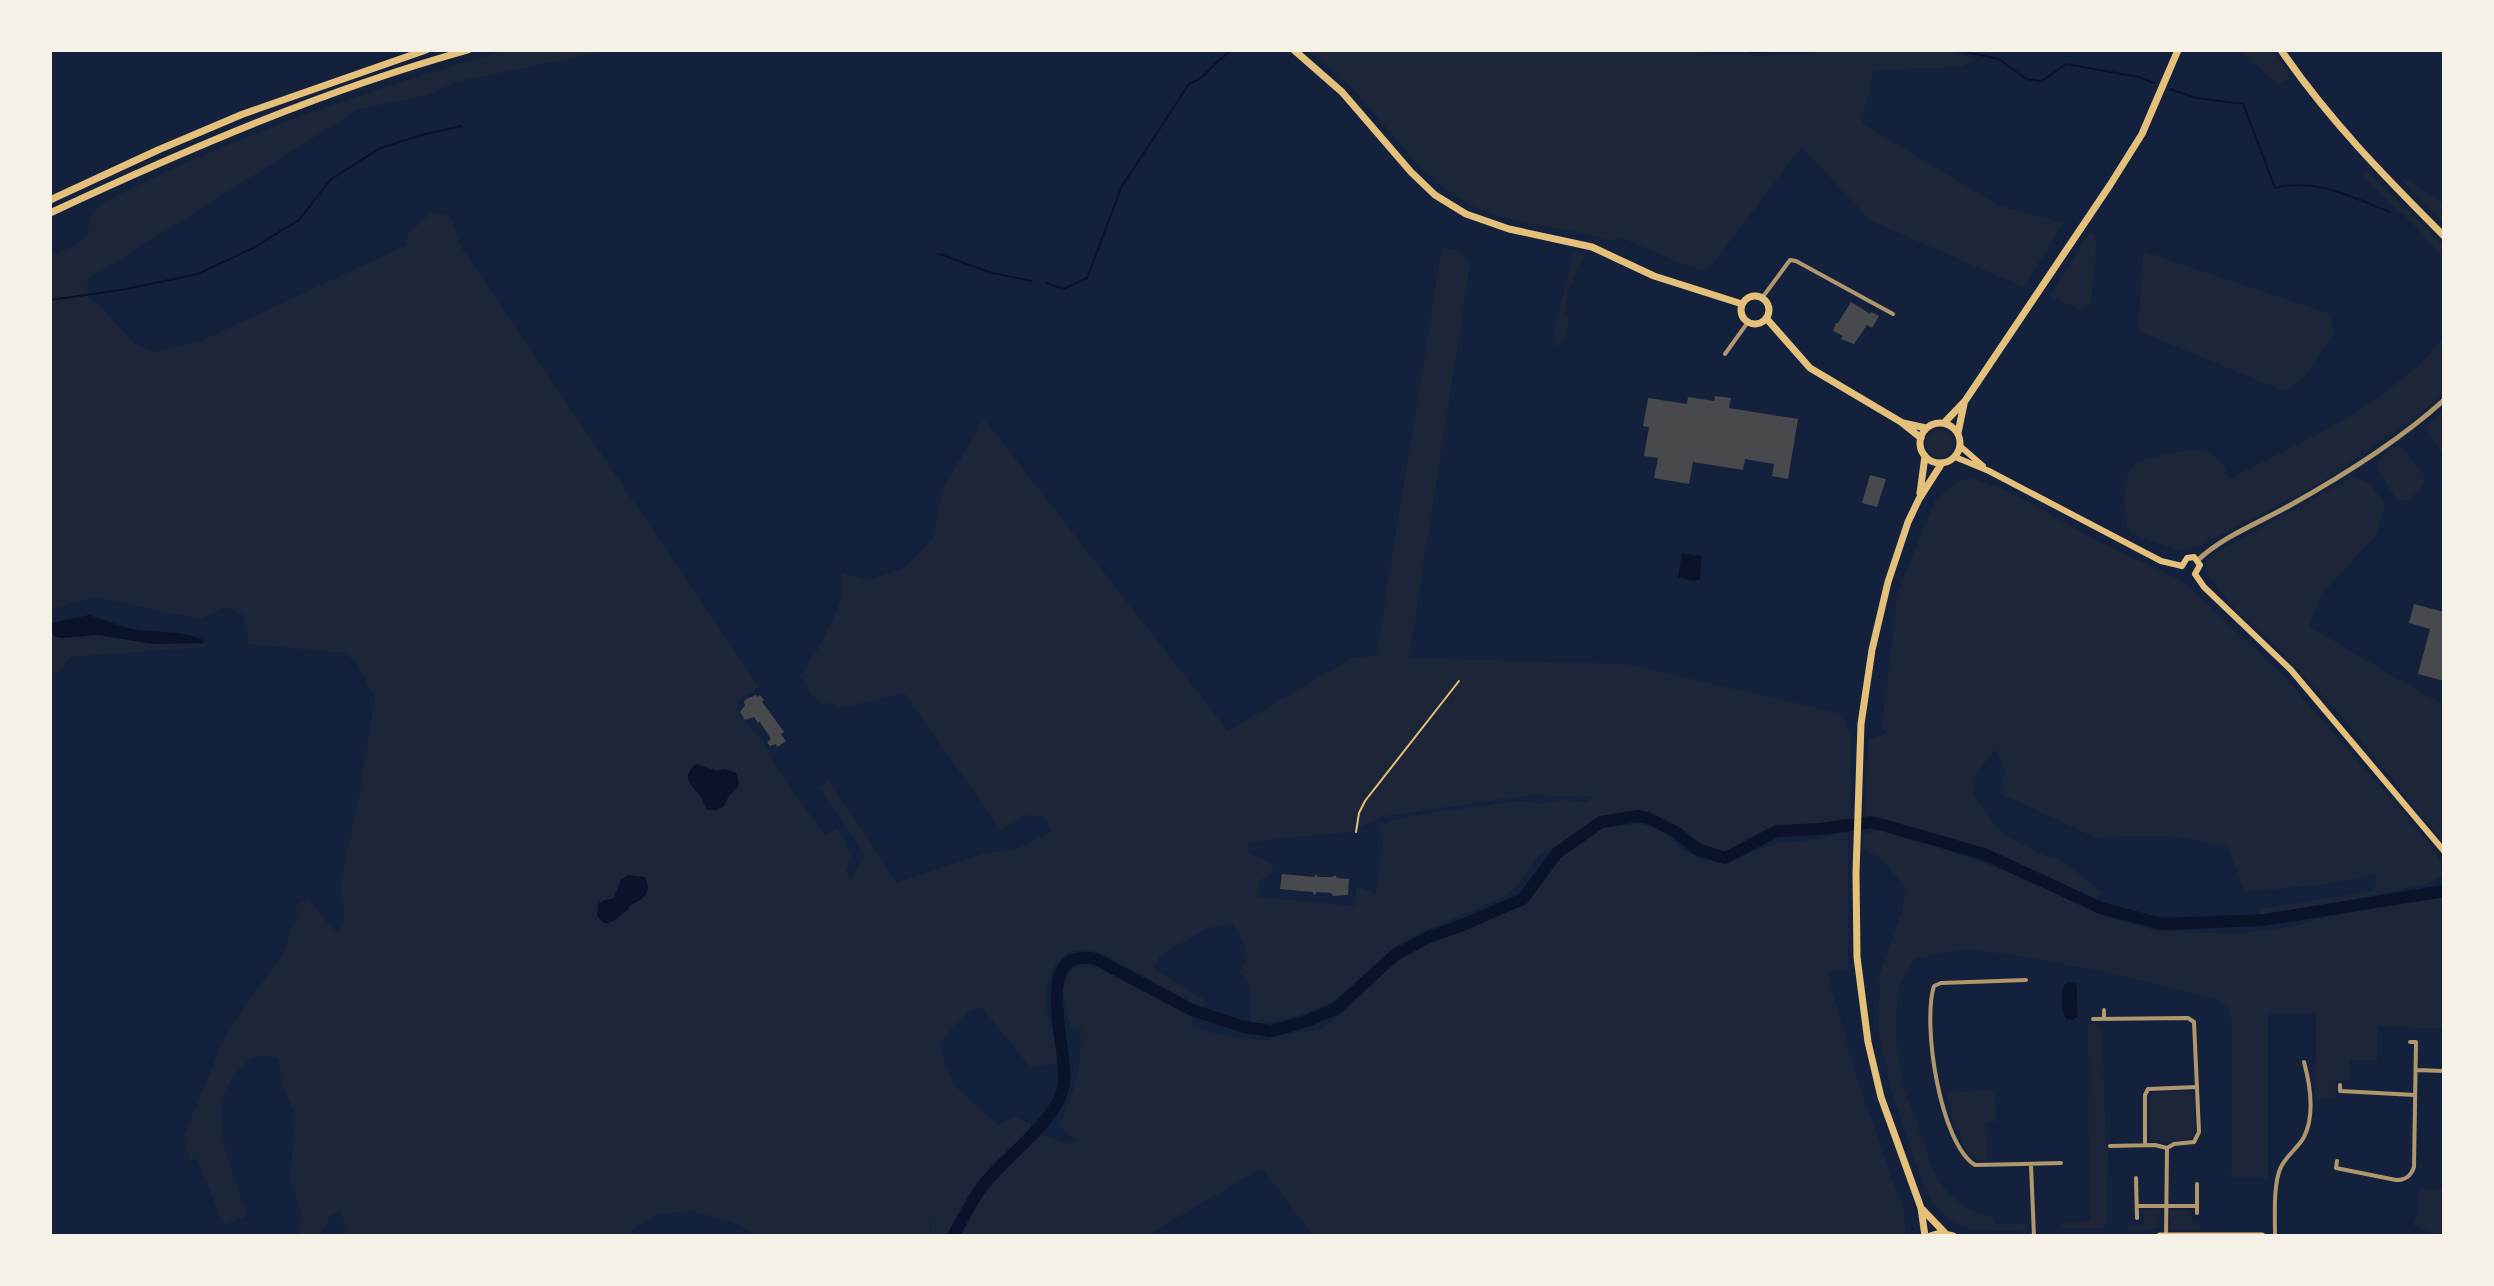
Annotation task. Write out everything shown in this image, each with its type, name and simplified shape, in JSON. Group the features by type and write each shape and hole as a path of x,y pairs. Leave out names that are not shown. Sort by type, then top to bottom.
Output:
{"main road":[{"path":"50,200 243,114 426,50"},
{"path":"50,213 274,115 467,50"},
{"path":"1294,50 1342,92 1411,172 1435,195 1458,210 1483,222 1592,247 1665,280 1742,304"},
{"path":"1944,423 1965,401 2142,134 2178,50"},
{"path":"2281,50 2320,105 2361,152 2444,236"},
{"path":"1753,295 1762,298 1768,305 1766,318 1760,323 1748,322 1741,312 1742,304 1753,295"},
{"path":"1766,318 1810,368 1901,422 1921,438"},
{"path":"1958,433 1944,423 1935,423 1926,428 1921,438 1925,456 1933,462 1942,463 1955,457 1960,446 1958,433 1965,401"},
{"path":"1901,422 1926,428"},
{"path":"1960,446 1989,471"},
{"path":"1919,499 1925,456"},
{"path":"1955,457 1989,471 2161,561 2182,566 2186,573 2195,574 2204,587 2305,685 2444,851"},
{"path":"1942,463 1908,522 1888,582 1872,650 1861,724 1856,929 1868,1042 1881,1097 1928,1236 1951,1235"},
{"path":"2182,566 2187,558 2194,557 2200,565 2195,574"},
{"path":"1921,1208 1931,1221 1951,1235"},
{"path":"2160,1236 2262,1236"}],"street":[{"path":"1762,298 1790,260 1893,314"},
{"path":"1725,354 1748,322"},
{"path":"2198,560 2211,549 2294,503 2365,458 2444,400"},
{"path":"2026,980 1937,984 1932,991 1929,1018 1939,1092 1950,1129 1969,1161 1982,1167 2061,1163"},
{"path":"2104,1010 2104,1019"},
{"path":"2093,1019 2188,1018 2194,1022 2197,1138 2194,1142 2167,1148"},
{"path":"2337,1161 2336,1168 2396,1180 2408,1177 2414,1167 2416,1070 2416,1042 2410,1042"},
{"path":"2275,1236 2280,1167 2304,1137 2308,1123 2309,1079 2304,1062"},
{"path":"2416,1070 2444,1071"},
{"path":"2340,1085 2340,1091 2415,1095"},
{"path":"2145,1145 2145,1095 2148,1089 2197,1087"},
{"path":"2110,1146 2163,1145 2167,1148"},
{"path":"2166,1236 2167,1148"},
{"path":"2031,1165 2034,1236"},
{"path":"2136,1178 2137,1218"},
{"path":"2197,1184 2197,1213"},
{"path":"2137,1206 2197,1206"}],"path":[{"path":"1356,832 1359,813 1365,801 1459,681"}],"shaded area":[{"path":"509,50 610,50 456,82 428,95 359,109 87,280 88,298 101,307 135,344 157,352 201,341 406,245 408,234 432,212 450,216 463,250 760,688 741,698 736,710 763,742 771,759 824,835 837,829 852,856 846,870 851,879 865,855 819,788 828,781 896,883 986,853 1015,850 1052,831 1041,814 1032,818 1028,814 1001,830 904,693 837,709 835,703 822,704 813,696 800,676 822,642 841,601 842,572 867,581 904,568 933,538 943,488 984,419 1228,731 1352,658 1376,656 1442,247 1463,252 1470,266 1409,658 1626,664 1839,713 1851,734 1851,819 1789,825 1735,851 1710,850 1676,825 1638,812 1595,820 1538,856 1515,888 1502,898 1415,935 1393,948 1337,999 1305,1014 1277,1021 1251,1024 1250,986 1240,972 1246,958 1245,947 1232,924 1209,928 1160,955 1154,968 1206,1001 1201,1008 1104,954 1082,950 1069,952 1058,961 1046,992 1049,1018 1061,1062 1031,1068 981,1007 968,1012 940,1042 955,1086 998,1125 1015,1116 1031,1124 1031,1130 996,1162 967,1197 946,1236 930,1236 935,1205 928,1236 758,1236 732,1222 691,1211 656,1214 634,1228 629,1236 346,1236 341,1212 329,1216 328,1223 320,1232 321,1236 298,1236 302,1222 290,1177 293,1111 282,1083 278,1059 267,1056 253,1058 240,1069 229,1085 223,1102 221,1121 228,1160 247,1216 224,1225 196,1156 190,1163 184,1135 228,1030 283,954 297,915 297,903 309,899 337,932 345,921 340,884 375,698 357,663 345,653 249,644 243,615 226,607 200,619 94,597 50,609 50,256 76,245 89,233 89,219 102,203 151,179 301,116","holes":["1531,795 1592,797 1588,802 1561,800 1540,804 1520,801 1427,813 1379,826 1383,839 1376,893 1356,886 1355,906 1258,897 1260,880 1272,874 1275,865 1249,853 1247,843 1346,833 1385,816"]},
{"path":"1306,50 1653,50 1765,56 1851,50 1948,50 1977,60 1960,67 1874,70 1862,123 2000,206 2064,223 2023,287 1871,221 1802,147 1707,271 1679,263 1618,236 1613,241 1518,221 1465,202 1430,176 1356,92"},
{"path":"2240,50 2274,50 2288,72 2288,79 2278,85"},
{"path":"2368,171 2444,246 2444,259 2413,224 2361,175"},
{"path":"2404,178 2444,204 2444,224 2402,181"},
{"path":"2090,232 2097,237 2091,305 2079,309 2050,296"},
{"path":"2143,251 2330,314 2334,332 2304,378 2284,391 2138,331"},
{"path":"1573,252 1584,256 1569,289 1564,314 1570,316 1564,342 1554,346 1552,341"},
{"path":"2444,337 2444,393 2421,413 2322,482 2201,545 2176,550 2132,534 2127,527 2124,500 2127,475 2136,462 2180,452 2203,452 2221,462 2229,479 2316,435 2372,402 2422,361"},
{"path":"2444,411 2444,455 2443,456 2426,427"},
{"path":"1940,429 1950,433 1954,443 1950,453 1940,457 1930,453 1926,443 1930,433"},
{"path":"2392,447 2402,447 2423,473 2424,484 2407,501 2396,499 2378,470 2380,459"},
{"path":"2354,476 2370,484 2385,504 2376,535 2321,595 2309,626 2444,704 2444,844 2342,717 2278,648 2241,615 2216,587 2206,570 2207,558"},
{"path":"1970,478 2004,489 2189,587 2281,673 2431,845 2444,867 2444,875 2427,884 2260,916 2259,909 2373,891 2377,874 2328,884 2245,892 2227,846 2168,836 2094,837 1999,793 2005,770 1996,748 1976,774 1973,794 2001,833 2045,856 2057,857 2102,892 2097,900 1987,851 1917,828 1866,816 1868,740 1887,733 1882,728 1897,594 1935,501 1955,483"},
{"path":"1682,553 1702,556 1700,579 1695,581 1678,577"},
{"path":"89,615 133,629 181,633 204,641 153,644 98,635 61,638 54,636 50,629 53,623"},
{"path":"50,629 61,638 98,635 153,644 203,643 206,647 71,657 58,672 50,673"},
{"path":"696,764 736,773 738,786 724,806 717,810 707,810 689,782 688,774"},
{"path":"1639,824 1660,828 1682,850 1707,861 1724,862 1777,843 1816,840 1848,833 1848,968 1827,973 1859,1084 1904,1212 1906,1236 1313,1236 1262,1168 1146,1236 962,1236 972,1212 986,1191 1041,1135 1070,1144 1078,1141 1058,1126 1074,1089 1080,1055 1081,1027 1071,1030 1062,988 1070,971 1080,965 1099,968 1193,1018 1191,1027 1230,1037 1270,1040 1271,1037 1321,1029 1344,1012 1399,957 1428,941 1526,901 1560,856 1582,838 1602,828"},
{"path":"1880,830 1910,837 2020,876 2101,915 2153,930 2235,934 2291,927 2331,916 2444,897 2444,1028 2378,1027 2377,1060 2349,1060 2349,1080 2335,1081 2335,1099 2315,1099 2316,1013 2268,1014 2268,1178 2231,1177 2232,1024 2228,1008 2218,999 2106,972 2015,955 1963,949 1914,959 1900,985 1896,1036 1903,1084 1934,1173 1947,1192 1969,1210 1993,1217 1995,1224 2027,1224 2028,1227 2025,1231 1962,1227 1932,1203 1891,1089 1879,1034 1880,986 1877,981 1902,912 1905,887 1882,859 1862,848 1864,834"},
{"path":"629,875 645,877 648,887 645,895 614,920 604,923 597,916 598,904 614,898 621,879"},
{"path":"2069,982 2077,987 2078,1015 2073,1020 2066,1019 2062,1002 2064,985"},
{"path":"2088,1024 2101,1025 2105,1145 2108,1150 2107,1223 2103,1228 2063,1228 2061,1223 2090,1221"},
{"path":"1994,1090 1997,1121 1986,1122 1988,1162 1975,1158 1961,1141 1962,1137 1954,1128 1953,1114 1945,1093"},
{"path":"2191,1091 2194,1099 2194,1135 2179,1142 2150,1139 2149,1097 2153,1092"},
{"path":"2419,1189 2444,1189 2444,1234 2413,1225 2419,1212"},
{"path":"2158,1209 2159,1228 2128,1229 2127,1223 2144,1225 2144,1213 2138,1213 2140,1211"},
{"path":"2170,1209 2191,1211 2193,1223 2201,1224 2201,1229 2170,1229"}],"building":[{"path":"1851,302 1879,316 1872,328 1867,325 1854,344 1841,339 1843,336 1833,331"},
{"path":"1715,396 1731,398 1729,408 1798,419 1788,479 1772,476 1774,464 1745,459 1743,470 1693,462 1689,484 1654,478 1658,458 1644,456 1649,427 1643,426 1648,398 1687,404 1688,397 1714,401"},
{"path":"1870,475 1886,479 1877,507 1862,503"},
{"path":"2414,604 2444,612 2444,681 2418,674 2430,629 2409,623"},
{"path":"756,695 764,700 762,702 784,732 781,734 786,741 777,747 767,742 771,739 760,722 754,717 745,720 740,712 746,699"},
{"path":"1282,874 1335,875 1349,879 1348,895 1333,896 1331,893 1317,892 1314,895 1313,892 1280,889"}],"waterway":[{"path":"1046,283 1063,289 1087,278 1122,186 1189,84 1234,50"},
{"path":"1749,52 1819,50"},
{"path":"1957,50 1999,59 2026,79 2042,81 2066,64 2139,77 2154,83"},
{"path":"2170,89 2197,98 2243,104 2275,188 2290,185 2319,187 2390,212"},
{"path":"50,300 121,290 198,274 253,248 299,220 330,180 380,148 461,126"},
{"path":"939,254 992,273 1031,281"},
{"path":"953,1236 981,1188 1038,1128 1058,1102 1064,1073 1057,1006 1058,985 1063,969 1075,959 1096,959 1192,1010 1244,1027 1272,1031 1337,1008 1395,955 1429,937 1523,899 1557,853 1601,822 1638,816 1648,818 1676,832 1697,849 1725,858 1777,831 1872,822 1984,854 2101,908 2162,924 2264,920 2444,891"}]}
